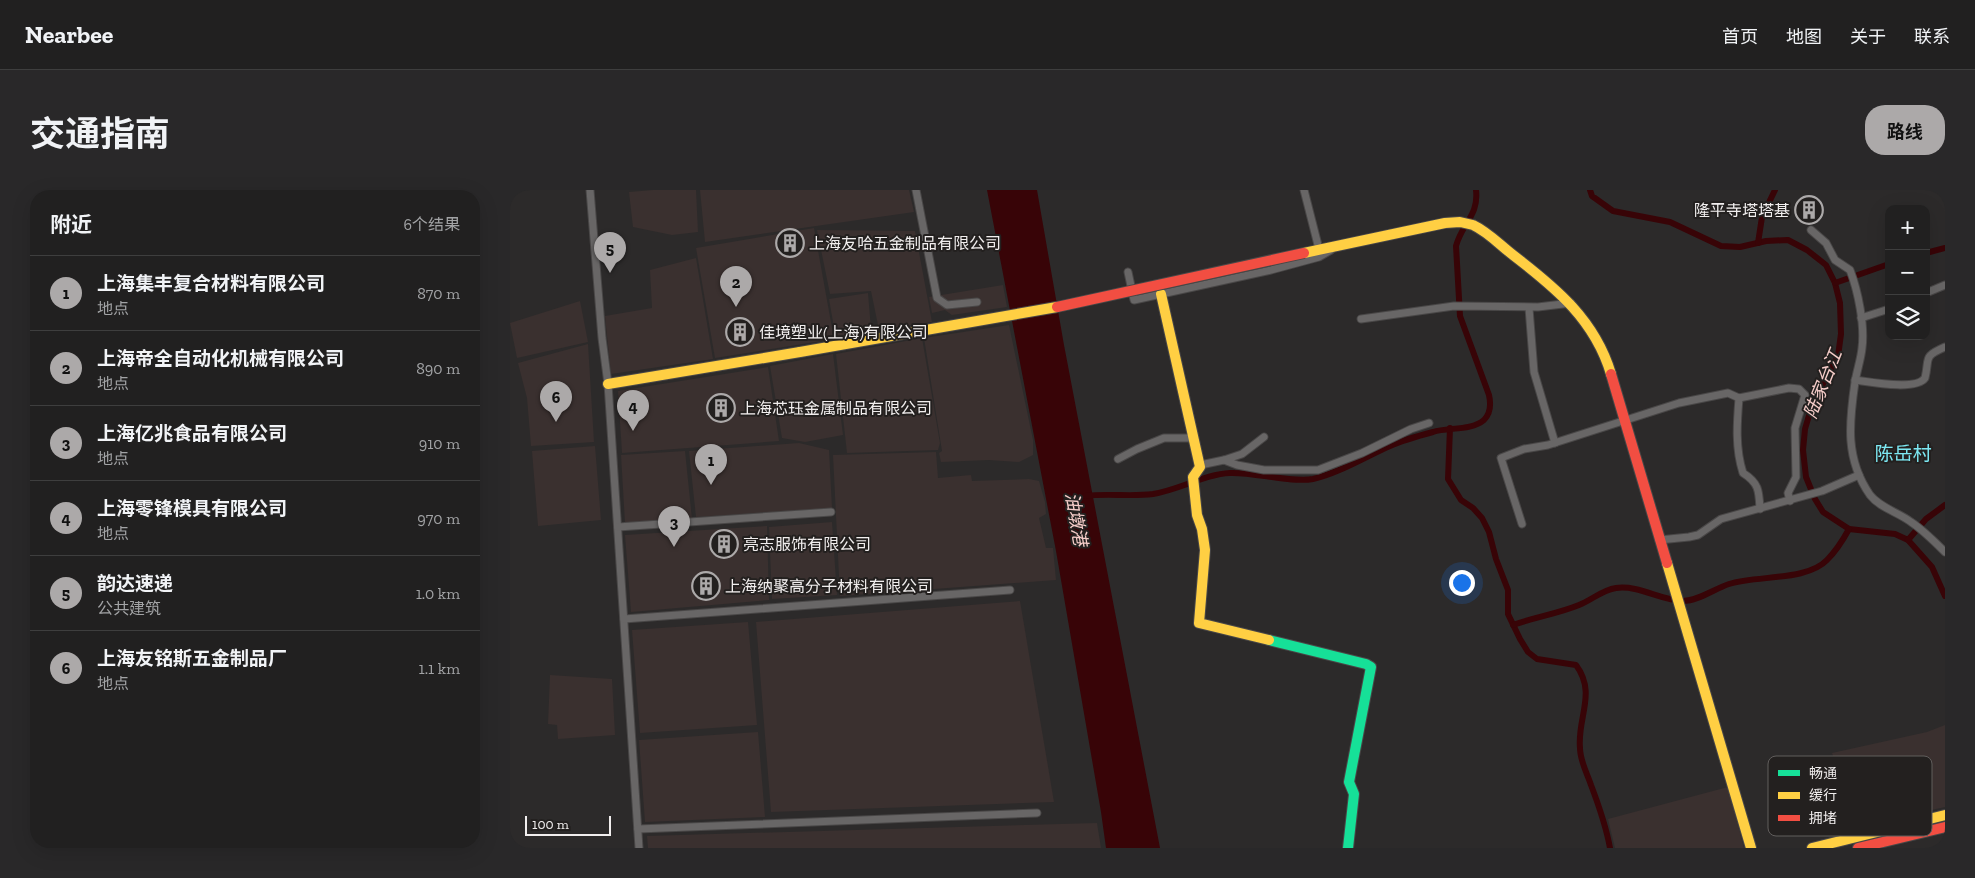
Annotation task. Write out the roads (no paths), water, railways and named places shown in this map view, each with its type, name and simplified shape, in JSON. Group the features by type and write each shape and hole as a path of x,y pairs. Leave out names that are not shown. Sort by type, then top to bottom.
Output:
{"street":[{"path":"590,190 602,338 608,384 639,848"},
{"path":"916,190 937,298 947,305 977,302"},
{"path":"1304,190 1319,249"},
{"path":"608,384 1047,309 1445,223 1463,221 1474,224 1571,303 1588,326 1608,364 1751,848"},
{"path":"1811,230 1826,243 1835,260 1848,268 1852,277 1861,318 1862,350 1855,380 1850,438 1852,458 1859,475 1871,497 1883,507 1909,520 1945,552"},
{"path":"1128,272 1134,300 1319,257 1337,246"},
{"path":"1930,291 1945,285"},
{"path":"1162,294 1200,467"},
{"path":"1362,319 1466,305 1529,308 1571,303"},
{"path":"1529,308 1534,372 1555,443"},
{"path":"1861,318 1885,310"},
{"path":"1855,380 1904,385 1918,383 1924,378 1929,356 1945,347"},
{"path":"1522,524 1501,458 1524,449 1555,443 1679,403 1720,394 1728,393 1739,398 1789,388 1799,388 1805,395 1795,428 1796,477 1788,493 1790,501"},
{"path":"1739,398 1740,462 1743,472 1753,479 1759,492 1760,509"},
{"path":"1224,460 1236,465 1264,470 1318,470 1362,453 1411,429 1429,423"},
{"path":"1264,437 1242,454 1205,464 1200,467 1193,477 1197,514 1202,529 1205,550 1199,623 1366,664 1371,667 1350,776 1354,794 1348,848"},
{"path":"1118,459 1136,449 1164,438 1191,438 1193,441"},
{"path":"1659,540 1698,535 1721,519 1822,491 1859,475"},
{"path":"618,527 831,512"},
{"path":"624,619 1010,590"},
{"path":"638,829 1037,813"},
{"path":"1932,819 1945,816"},
{"path":"1932,829 1945,826"},
{"path":"1812,848 1862,836"},
{"path":"1858,848 1905,836"}],"water":[{"name":"油墩港","path":"987,190 1037,190 1064,345 1160,848 1106,848 1056,551"}],"waterway":[{"name":"油墩港","path":"1085,496 1153,494 1211,476 1230,473 1294,480 1313,479 1342,469 1405,440 1439,430 1473,426 1484,420 1489,411 1490,398 1460,316 1456,246 1462,231 1473,213 1476,190"},
{"name":"陆家台江","path":"1590,190 1592,196 1613,211 1670,222 1721,246 1740,247 1766,241 1788,240 1807,250 1826,265 1835,283 1840,303 1841,334 1838,356 1813,402 1805,429 1803,450 1806,477 1815,499 1823,512 1849,529 1895,534 1908,540 1932,567 1945,596"},
{"path":"1758,243 1762,217 1775,190"},
{"path":"1930,252 1945,248"},
{"path":"1835,283 1885,265"},
{"path":"1450,428 1448,479 1461,500 1473,508 1482,518 1489,532 1496,559 1508,590 1508,614 1520,639 1528,652 1537,659 1576,665 1582,675 1586,696 1581,726 1580,753 1602,816 1610,848"},
{"path":"1908,540 1926,519 1945,505"},
{"path":"1513,625 1571,608 1616,588 1633,589 1683,601 1700,597 1729,584 1741,581 1807,571 1818,567 1827,560 1849,529"}],"place":[{"name":"隆平寺塔塔基","path":"1809,210"},
{"name":"上海友哈五金制品有限公司","path":"790,243"},
{"name":"韵达速递","path":"610,273"},
{"name":"上海帝全自动化机械有限公司","path":"736,307"},
{"name":"佳境塑业(上海)有限公司","path":"740,332"},
{"name":"上海芯珏金属制品有限公司","path":"721,408"},
{"name":"上海友铭斯五金制品厂","path":"556,422"},
{"name":"上海零锋模具有限公司","path":"633,431"},
{"name":"上海集丰复合材料有限公司","path":"711,485"},
{"name":"亮志服饰有限公司","path":"724,544"},
{"name":"上海亿兆食品有限公司","path":"674,547"},
{"name":"上海纳聚高分子材料有限公司","path":"706,586"}],"district":[{"name":"陈岳村","path":"1903,453"}]}
